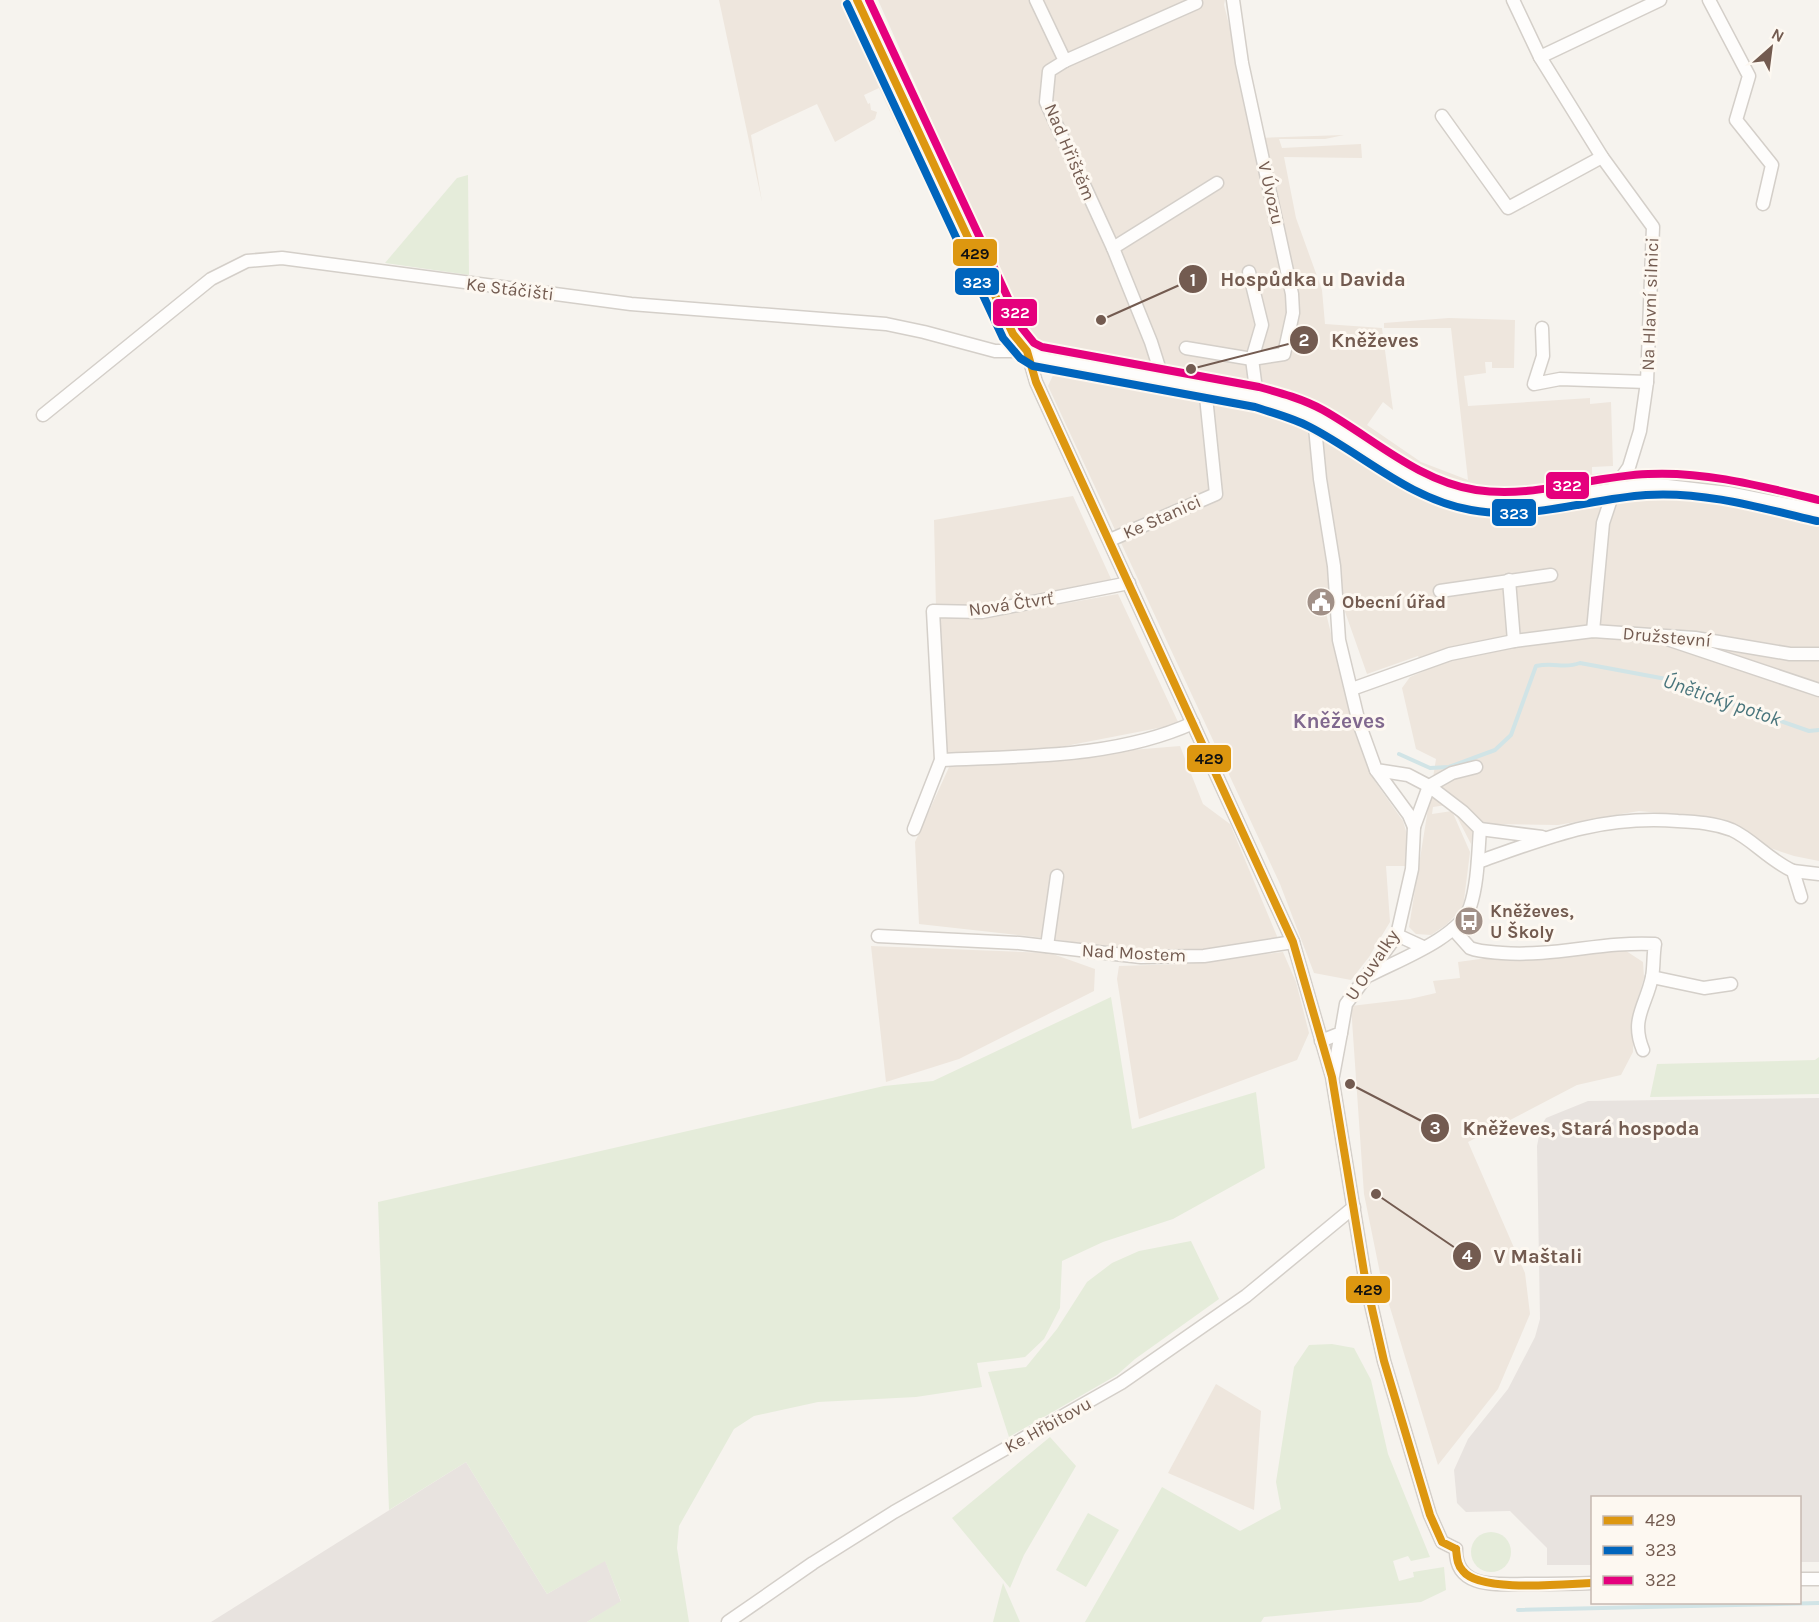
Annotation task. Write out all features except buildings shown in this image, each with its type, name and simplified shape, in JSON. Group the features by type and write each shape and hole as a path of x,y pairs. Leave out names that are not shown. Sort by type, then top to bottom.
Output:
{"street":[{"path":"857,0 1013,334 1027,351 1036,382 1293,942 1332,1077 1365,1278 1384,1361 1427,1503 1442,1542 1456,1549 1458,1564 1466,1576 1485,1584 1591,1583"},
{"path":"1036,0 1065,61"},
{"name":"V Úvozu","path":"1233,0 1242,63 1284,247 1293,313 1284,354 1252,359"},
{"path":"1442,116 1508,208 1602,157 1540,57 1513,0"},
{"path":"1540,57 1660,0"},
{"path":"1709,0 1749,76 1736,120 1772,165 1763,204"},
{"name":"Nad Hřištěm","path":"1164,380 1113,248 1046,102 1049,71 1065,61 1196,3"},
{"name":"Na Hlavní silnici","path":"1593,631 1604,523 1615,488 1629,467 1640,431 1647,382 1653,227 1602,157"},
{"path":"1113,248 1216,183"},
{"name":"Ke Stáčišti","path":"43,415 211,279 239,264 265,258 317,261 631,304 886,324 995,351 1027,351"},
{"path":"1249,272 1262,325 1252,359 1257,397"},
{"name":"Na Hlavní silnici","path":"1542,328 1544,356 1534,384 1560,380 1647,382"},
{"path":"1186,348 1252,359"},
{"path":"1027,351 1047,360 1257,397 1314,417 1427,487 1474,500 1518,504 1650,484 1686,487 1819,511"},
{"name":"Ke Stanici","path":"1110,540 1216,494 1205,387"},
{"path":"1314,417 1320,479 1334,566 1339,640 1359,723 1376,770 1409,815 1414,827"},
{"path":"1440,591 1551,575"},
{"path":"1509,580 1514,641"},
{"name":"Nová Čtvrť","path":"914,829 941,760 933,611 982,612 1129,583"},
{"name":"Družstevní","path":"1352,689 1450,654 1514,641 1593,631 1695,638 1790,654 1819,654"},
{"path":"1658,635 1819,690"},
{"path":"941,760 1044,755 1139,741 1170,733 1192,723"},
{"path":"1429,786 1452,773 1476,766"},
{"path":"1376,770 1408,775 1429,786 1463,812 1480,829 1547,837"},
{"name":"U Ouvalky","path":"1332,1077 1346,1004 1397,935 1412,869 1414,827 1429,786"},
{"path":"1478,862 1547,837 1597,823 1646,819 1714,824 1735,831 1774,862 1792,871 1819,874"},
{"path":"1368,976 1453,929 1470,907 1478,862 1480,829"},
{"path":"1792,871 1801,897"},
{"path":"1047,946 1057,876"},
{"path":"1453,929 1470,948 1515,954 1562,953 1627,943 1655,944 1652,977 1638,1019 1638,1037 1643,1050"},
{"path":"1397,935 1423,947"},
{"name":"Nad Mostem","path":"878,936 1047,946 1102,954 1170,958 1204,956 1293,942"},
{"path":"1652,977 1704,988 1731,984"},
{"path":"1321,1041 1341,1032"},
{"name":"Ke Hřbitovu","path":"728,1622 813,1563 894,1512 1121,1383 1245,1296 1354,1208"},
{"path":"1801,1579 1819,1579"}],"shaded area":[{"path":"719,0 844,0 906,136 902,137 879,88 864,95 868,104 870,103 871,110 877,112 875,119 835,142 817,104 751,135 762,202"},
{"path":"878,0 1225,0 1224,5 1258,138 1344,135 1325,139 1279,139 1282,148 1361,144 1362,158 1284,157 1296,218 1322,290 1325,324 1382,328 1393,410 1383,402 1367,425 1421,462 1468,480 1451,328 1384,328 1384,323 1449,318 1515,320 1514,368 1492,368 1492,362 1485,362 1486,373 1464,376 1468,406 1590,398 1590,404 1611,402 1613,466 1592,467 1592,474 1678,468 1728,476 1724,497 1819,519 1819,861 1773,849 1719,819 1639,811 1558,825 1494,824 1472,838 1471,844 1454,811 1446,805 1433,807 1432,814 1452,811 1470,852 1463,908 1446,925 1431,935 1416,934 1409,927 1436,759 1416,749 1402,688 1410,677 1424,671 1418,656 1367,674 1344,609 1325,609 1356,736 1374,780 1403,821 1409,841 1407,866 1386,866 1390,922 1369,957 1351,980 1314,973 1280,884 1048,386 1055,371 1158,388 1145,362 1045,348 1024,327"},
{"path":"1073,496 1112,581 981,607 936,608 934,520"},
{"path":"1118,594 1179,724 1050,749 944,753 939,617 982,618"},
{"path":"1180,746 1203,804 1230,824 1279,941 1180,953 1118,949 1053,939 919,924 915,842 950,765"},
{"path":"871,946 1050,953 1095,969 1094,991 959,1059 886,1082"},
{"path":"1620,947 1643,962 1644,978 1634,1012 1633,1052 1621,1075 1577,1085 1468,1142 1525,1273 1530,1314 1498,1389 1438,1465 1381,1278 1364,1194 1351,1006 1410,999 1436,993 1433,981 1460,978 1458,962 1502,956 1560,958"},
{"path":"1283,952 1296,982 1309,1033 1297,1060 1139,1119 1117,979 1119,966 1185,964"},
{"path":"1819,1098 1819,1562 1801,1562 1801,1496 1591,1496 1591,1565 1547,1565 1547,1548 1510,1511 1466,1512 1457,1503 1454,1470 1468,1439 1508,1389 1535,1337 1540,1319 1537,1146 1541,1126 1546,1118 1588,1101"},
{"path":"1216,1384 1261,1411 1254,1510 1168,1473"},
{"path":"466,1462 547,1594 605,1560 621,1602 587,1622 211,1622"}],"green space":[{"path":"468,175 469,275 385,263 457,178"},
{"path":"1111,997 1132,1129 1256,1092 1265,1168 1173,1219 1103,1242 1062,1261 1060,1308 1044,1339 1025,1357 977,1363 982,1387 916,1397 818,1402 754,1416 734,1429 679,1526 677,1548 689,1622 587,1622 621,1601 605,1561 547,1594 466,1462 389,1510 378,1202 884,1086 933,1081"},
{"path":"1819,1057 1819,1094 1650,1097 1657,1064 1815,1060"},
{"path":"1191,1241 1219,1299 1135,1359 1117,1375 1009,1437 988,1372 1026,1367 1057,1329 1087,1282 1112,1263 1139,1251"},
{"path":"1332,1344 1354,1348 1371,1380 1388,1454 1430,1557 1411,1561 1408,1556 1393,1561 1399,1581 1414,1577 1413,1572 1444,1567 1446,1590 1421,1602 1264,1617 1261,1622 1085,1622 1162,1487 1240,1531 1281,1509 1276,1482 1294,1367 1309,1345"},
{"path":"1050,1437 1076,1466 1024,1555 1010,1588 952,1518"},
{"path":"1088,1513 1119,1530 1086,1587 1056,1570"},
{"path":"1491,1532 1499,1533 1505,1538 1510,1544 1510,1560 1505,1566 1499,1571 1491,1572 1483,1571 1477,1566 1472,1560 1471,1552 1472,1544 1477,1538 1483,1533"},
{"path":"1003,1583 1020,1622 993,1622"}],"waterway":[{"name":"Únětický potok","path":"1399,754 1430,768 1449,767 1495,750 1511,735 1536,666 1543,665 1580,663 1677,681 1715,698 1809,731 1819,730"},
{"path":"1801,1603 1819,1603"},
{"path":"1518,1610 1776,1604"}],"transit line":[{"name":"429","path":"857,0 1013,334 1027,351 1036,382 1293,942 1332,1077 1365,1278 1384,1361 1430,1515 1442,1542 1456,1549"},
{"name":"322","path":"869,0 1022,328 1034,343 1042,347 1259,387 1292,397 1323,410 1415,468 1435,478 1476,490 1519,492 1627,476 1670,474 1713,477 1819,500"},
{"name":"323","path":"847,4 1003,338 1020,358 1033,366 1255,407 1283,416 1330,438 1407,486 1448,504 1471,510 1515,513 1624,497 1667,494 1711,498 1817,521"},
{"name":"429","path":"1456,1549 1461,1569 1472,1578 1487,1582 1524,1586 1591,1583"}],"place":[{"name":"Hospůdka u Davida","path":"1101,320"},
{"name":"Kněževes","path":"1191,369"},
{"name":"Obecní úřad","path":"1321,602"},
{"name":"Kněževes, U Školy","path":"1469,921"},
{"name":"Kněževes, Stará hospoda","path":"1350,1084"},
{"name":"V Maštali","path":"1376,1194"}],"district":[{"name":"Kněževes","path":"1339,721"}]}
